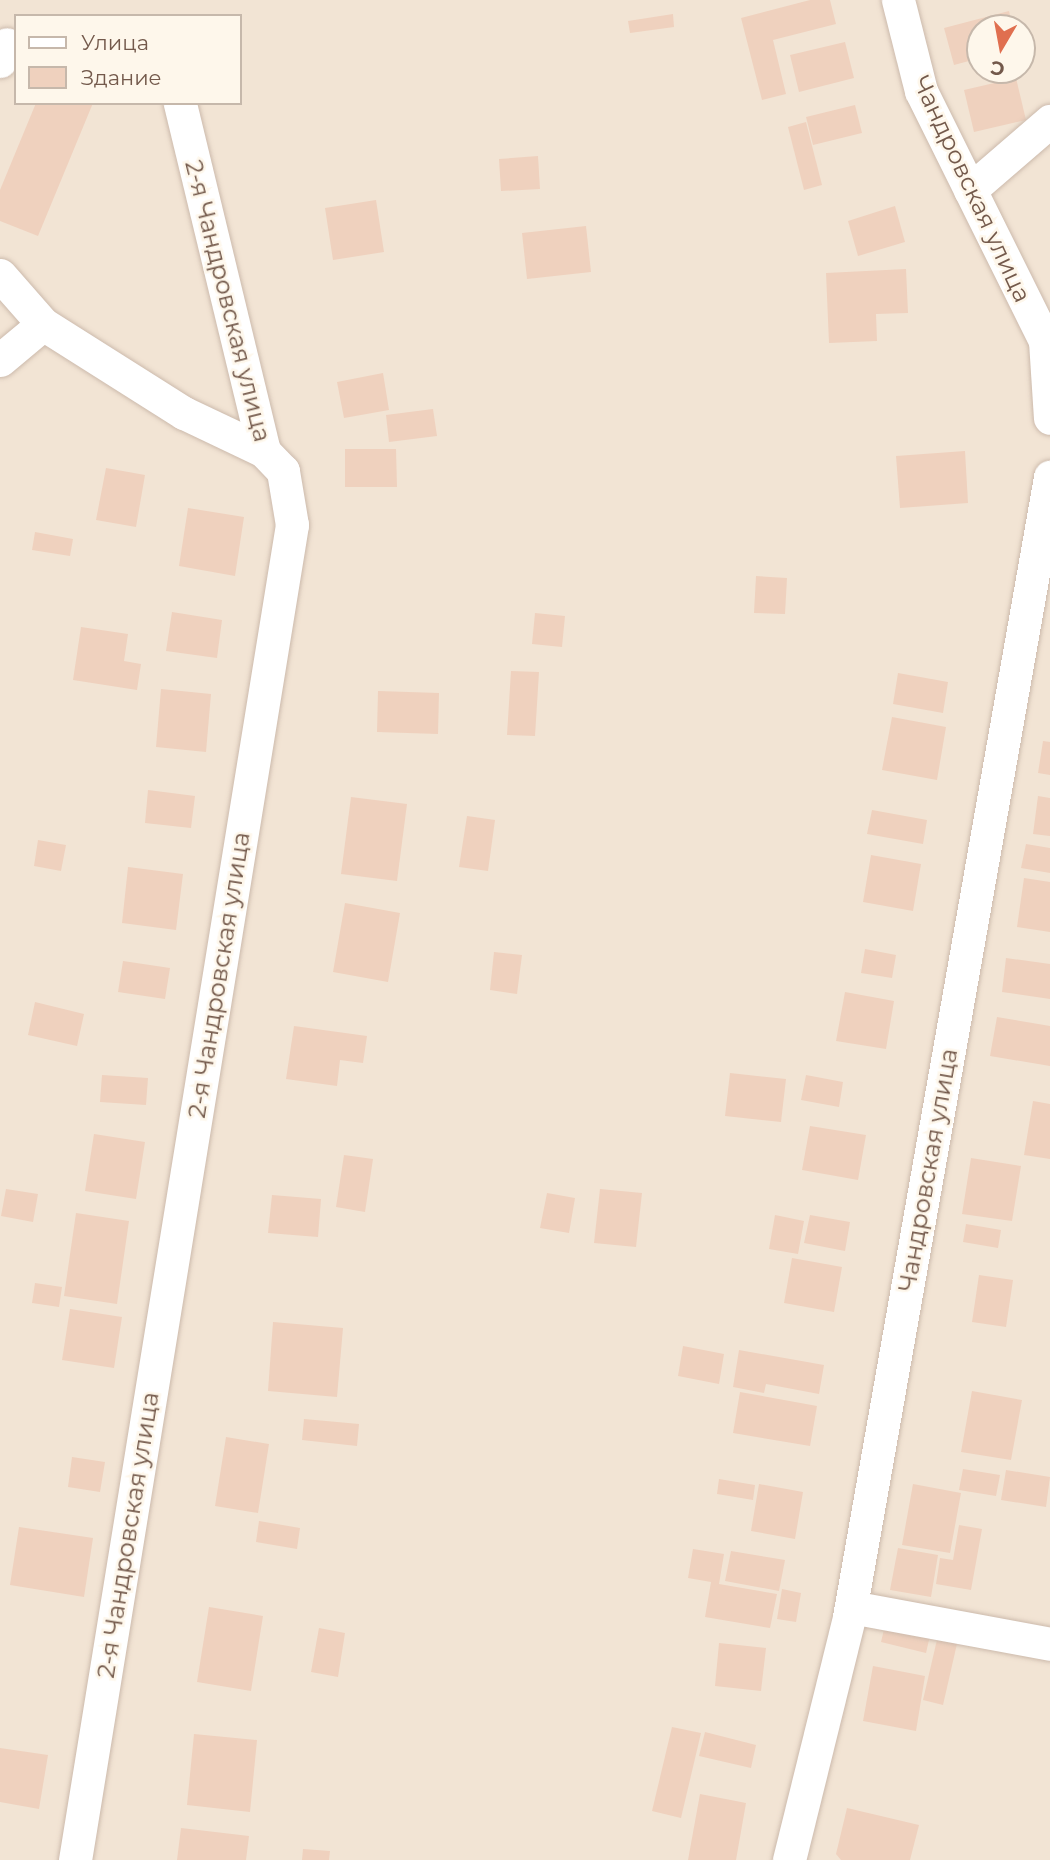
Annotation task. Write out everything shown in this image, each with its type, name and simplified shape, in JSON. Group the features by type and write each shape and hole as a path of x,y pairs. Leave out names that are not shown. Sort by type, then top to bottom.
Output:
{"street":[{"name":"Чандровская улица","path":"898,0 921,91 1047,340 1050,418"},
{"name":"2-я Чандровская улица","path":"75,1860 292,525 283,471 264,451 180,105"},
{"path":"970,190 1050,121"},
{"path":"0,275 43,324 184,413 264,451"},
{"path":"0,360 43,324"},
{"name":"Чандровская улица","path":"789,1860 851,1607 1050,477"},
{"path":"851,1607 1050,1644"}],"shaded area":[{"path":"0,0 1050,0 1050,1860 0,1860"}],"building":[{"path":"810,0 830,0 836,24 773,40 786,94 762,100 741,18"},
{"path":"673,14 674,27 630,33 628,21"},
{"path":"966,22 966,62 954,65 944,28"},
{"path":"845,42 854,78 799,92 790,55"},
{"path":"990,84 1017,84 1026,120 974,132 964,90"},
{"path":"35,105 92,105 38,236 0,221 0,190"},
{"path":"855,105 862,133 813,145 806,117"},
{"path":"806,122 822,185 804,190 788,127"},
{"path":"538,156 540,189 501,191 499,159"},
{"path":"376,200 384,252 333,260 325,208"},
{"path":"895,206 905,242 858,256 848,221"},
{"path":"586,226 591,272 527,279 522,233"},
{"path":"906,269 908,313 876,314 877,341 829,343 826,273"},
{"path":"383,373 389,410 344,418 337,382"},
{"path":"433,409 437,436 389,442 386,415"},
{"path":"345,449 396,449 397,487 345,487"},
{"path":"965,451 968,503 900,508 896,456"},
{"path":"106,468 145,475 136,527 96,520"},
{"path":"188,508 244,517 235,576 179,566"},
{"path":"35,532 73,539 70,556 32,550"},
{"path":"756,576 787,578 785,614 754,613"},
{"path":"172,612 222,620 217,658 166,651"},
{"path":"535,613 565,616 562,647 532,644"},
{"path":"81,627 128,634 124,661 141,664 137,690 73,680"},
{"path":"511,671 539,672 535,736 507,735"},
{"path":"898,673 948,682 943,713 893,704"},
{"path":"161,689 211,694 206,752 156,747"},
{"path":"378,691 439,693 438,734 377,732"},
{"path":"892,717 946,727 937,780 882,770"},
{"path":"1043,741 1050,742 1050,775 1038,773"},
{"path":"148,790 195,796 191,828 145,823"},
{"path":"1038,796 1050,798 1050,836 1033,834"},
{"path":"351,797 407,804 397,881 341,874"},
{"path":"872,810 927,820 923,844 867,834"},
{"path":"467,816 495,820 488,871 459,867"},
{"path":"38,840 66,845 61,871 34,866"},
{"path":"1026,844 1050,848 1050,873 1021,868"},
{"path":"871,855 921,864 913,911 863,902"},
{"path":"128,867 183,874 176,930 122,923"},
{"path":"1024,878 1050,882 1050,932 1017,927"},
{"path":"345,903 400,913 388,982 333,972"},
{"path":"865,949 896,955 892,978 861,973"},
{"path":"494,952 522,955 517,994 490,990"},
{"path":"1006,958 1050,964 1050,999 1002,992"},
{"path":"123,961 170,968 165,999 118,992"},
{"path":"845,992 894,1001 886,1049 836,1041"},
{"path":"35,1002 84,1014 77,1046 28,1035"},
{"path":"997,1017 1050,1026 1050,1066 990,1056"},
{"path":"294,1026 367,1036 363,1063 340,1060 337,1086 286,1079"},
{"path":"730,1073 786,1079 781,1122 725,1116"},
{"path":"102,1075 148,1078 146,1105 100,1102"},
{"path":"806,1075 843,1082 839,1107 801,1100"},
{"path":"1033,1101 1050,1104 1050,1159 1024,1155"},
{"path":"810,1126 866,1135 858,1180 802,1170"},
{"path":"94,1134 145,1142 136,1199 85,1191"},
{"path":"344,1155 373,1159 365,1212 336,1207"},
{"path":"971,1158 1021,1166 1012,1221 962,1214"},
{"path":"6,1189 38,1194 33,1222 1,1216"},
{"path":"600,1189 642,1193 636,1247 594,1243"},
{"path":"547,1193 575,1198 569,1233 540,1228"},
{"path":"272,1195 321,1199 318,1237 268,1233"},
{"path":"76,1213 129,1221 117,1304 64,1296"},
{"path":"775,1215 804,1221 798,1254 769,1249"},
{"path":"810,1215 850,1222 845,1251 804,1243"},
{"path":"966,1224 1001,1230 998,1248 963,1242"},
{"path":"792,1258 842,1267 834,1312 784,1303"},
{"path":"979,1275 1013,1280 1006,1327 972,1322"},
{"path":"35,1283 62,1287 59,1307 32,1303"},
{"path":"70,1309 122,1317 114,1368 62,1360"},
{"path":"273,1322 343,1328 337,1397 268,1391"},
{"path":"683,1346 724,1354 719,1384 678,1376"},
{"path":"739,1350 824,1365 819,1394 766,1384 764,1393 733,1387"},
{"path":"972,1391 1022,1400 1011,1460 961,1452"},
{"path":"740,1392 817,1406 810,1446 733,1433"},
{"path":"304,1419 359,1424 357,1446 302,1440"},
{"path":"226,1437 269,1444 258,1513 215,1506"},
{"path":"72,1457 105,1462 100,1492 68,1487"},
{"path":"963,1469 1000,1475 996,1496 959,1490"},
{"path":"1006,1470 1050,1477 1046,1507 1001,1500"},
{"path":"719,1479 755,1485 753,1500 717,1494"},
{"path":"759,1484 803,1492 795,1539 751,1531"},
{"path":"913,1484 961,1493 950,1553 902,1545"},
{"path":"259,1521 300,1528 297,1549 256,1542"},
{"path":"959,1525 982,1529 971,1590 936,1584 940,1558 953,1560"},
{"path":"19,1527 93,1538 84,1597 10,1585"},
{"path":"898,1548 938,1555 931,1597 890,1590"},
{"path":"693,1549 724,1554 719,1584 777,1594 770,1628 705,1617 711,1582 688,1578"},
{"path":"731,1551 785,1560 779,1591 725,1581"},
{"path":"782,1589 801,1593 796,1622 777,1619"},
{"path":"209,1607 263,1616 251,1691 197,1682"},
{"path":"887,1617 932,1627 926,1653 881,1642"},
{"path":"319,1628 345,1633 338,1677 311,1672"},
{"path":"939,1631 959,1635 943,1705 923,1700"},
{"path":"719,1643 766,1648 761,1691 715,1686"},
{"path":"873,1666 925,1676 916,1731 863,1721"},
{"path":"672,1727 701,1733 681,1818 652,1811"},
{"path":"705,1732 756,1745 751,1768 699,1756"},
{"path":"194,1734 257,1740 250,1812 187,1805"},
{"path":"0,1748 48,1755 39,1809 0,1802"},
{"path":"700,1794 746,1803 736,1860 688,1860"},
{"path":"847,1808 919,1825 910,1860 841,1860 836,1854"},
{"path":"181,1828 249,1836 246,1860 177,1860"},
{"path":"303,1849 330,1851 329,1860 302,1860"}]}
